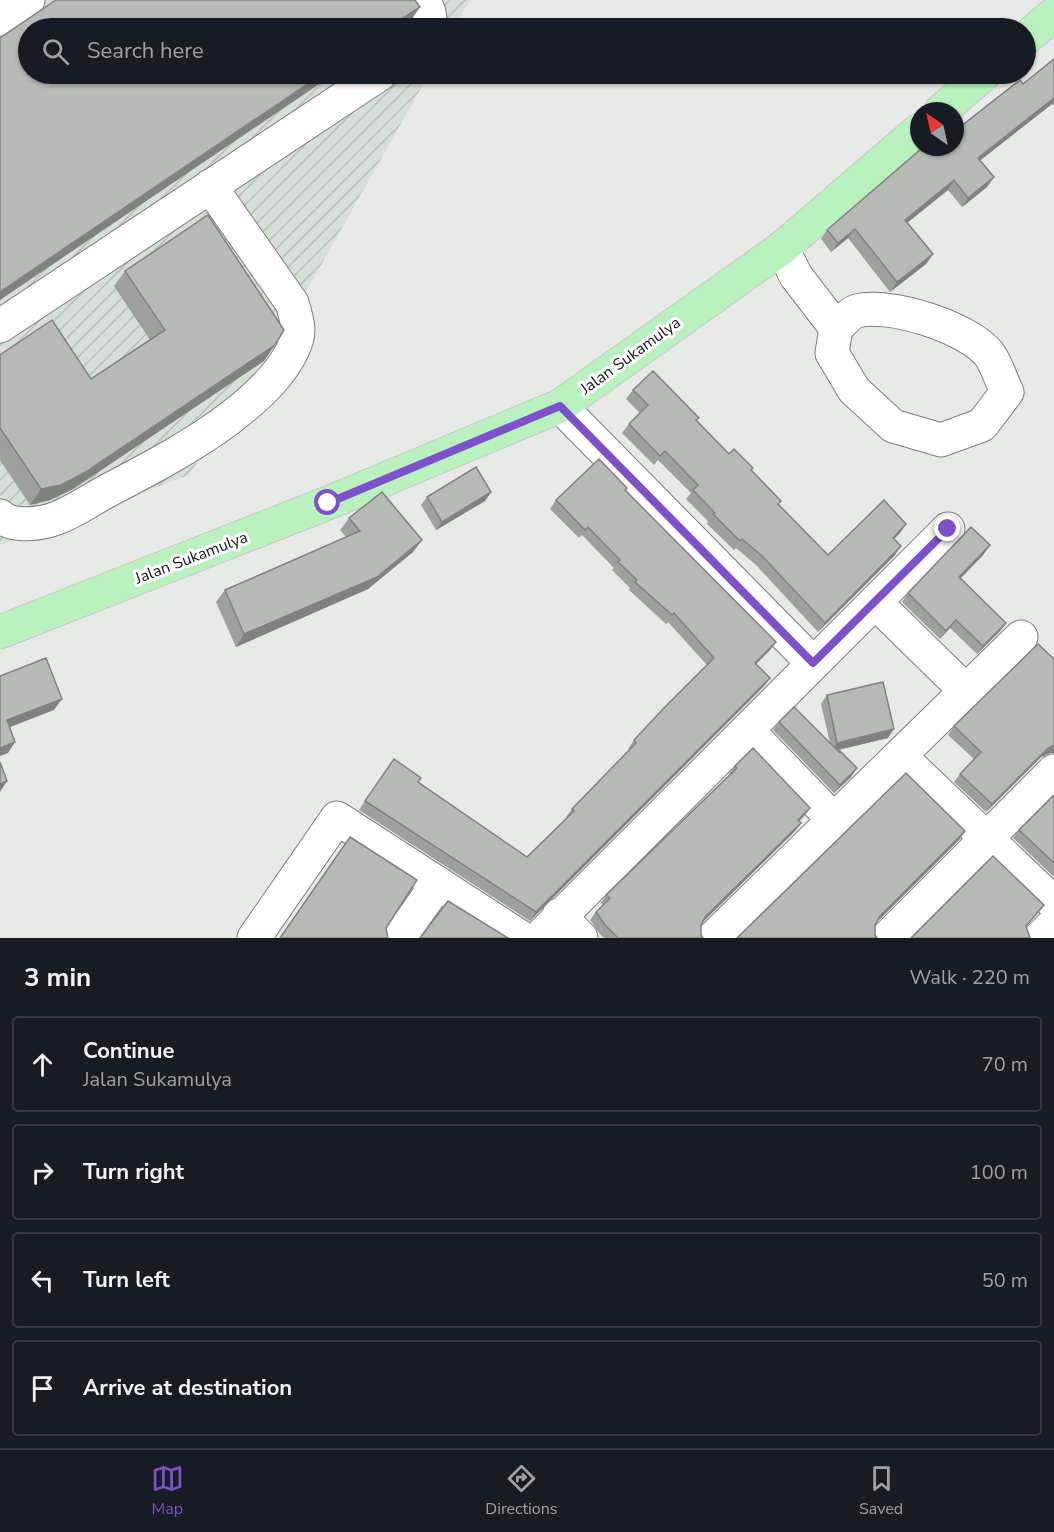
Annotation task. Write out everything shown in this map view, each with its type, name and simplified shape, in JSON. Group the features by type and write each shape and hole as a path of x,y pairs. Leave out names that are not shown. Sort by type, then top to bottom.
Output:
{"main road":[{"path":"1036,29 1054,14"},
{"path":"951,102 972,84"},
{"name":"Jalan Sukamulya","path":"0,632 328,503 560,406 782,248 910,138"}],"street":[{"path":"0,19 28,0"},
{"path":"423,0 430,18"},
{"path":"0,326 365,84"},
{"path":"0,516 4,520 27,524 56,519 181,452 232,417 276,376 289,357 297,337 297,320 292,303 210,186"},
{"path":"782,248 801,284 836,328 832,353 854,390 893,426 941,440 982,425 1007,392 989,354 964,333 926,318 889,311 857,311 836,328"},
{"path":"560,406 813,663"},
{"path":"560,930 747,730 948,529"},
{"path":"875,602 966,691"},
{"path":"713,938 901,757 1021,637"},
{"path":"747,730 834,820"},
{"path":"901,757 988,838 1049,927"},
{"path":"887,938 1054,771"},
{"path":"254,938 337,818 522,938"},
{"path":"399,938 438,883"}],"shaded area":[{"path":"0,0 470,0 460,18 18,18 18,84 423,84 303,297 189,475 0,545"}],"building":[{"path":"56,0 415,0 420,7 403,18 29,18"},
{"path":"18,26 18,84 307,84 0,292 0,38"},
{"path":"1054,59 1054,98 978,158 994,177 968,198 954,180 905,220 933,254 897,282 855,229 838,243 827,230 913,156 964,156 964,124 1015,84 1036,84 1036,74"},
{"path":"208,215 284,330 275,345 84,473 61,485 41,489 0,428 0,355 52,320 91,379 165,330 125,271"},
{"path":"653,371 699,418 696,420 729,454 734,449 753,468 751,470 781,501 778,504 828,555 884,500 906,524 893,538 901,546 825,623 762,556 742,539 740,541 713,514 715,513 693,490 698,485 665,451 660,456 629,424 648,405 633,390"},
{"path":"599,459 627,488 625,490 776,642 755,663 770,678 536,912 365,801 394,759 421,778 418,782 527,857 574,811 572,809 636,743 634,740 714,658 674,613 672,615 635,582 637,580 618,562 620,560 588,527 585,530 556,500"},
{"path":"476,467 491,492 442,522 427,497"},
{"path":"382,492 422,540 377,577 244,634 225,590 360,531 349,518"},
{"path":"971,527 990,545 959,577 1006,623 983,646 956,620 946,631 908,593"},
{"path":"1038,644 1054,659 1054,745 1047,749 992,804 960,774 981,752 954,726"},
{"path":"46,658 62,699 7,720 15,742 0,748 0,676"},
{"path":"883,682 894,729 837,743 827,695"},
{"path":"794,707 857,768 840,785 779,722"},
{"path":"753,748 810,808 798,820 801,823 705,917 701,925 703,938 618,938 596,912 610,898 606,895 737,768 735,766"},
{"path":"0,762 7,781 0,784"},
{"path":"906,773 965,831 880,916 875,925 877,938 737,938"},
{"path":"1054,795 1054,863 1019,830"},
{"path":"350,837 417,880 386,928 388,938 280,938"},
{"path":"993,856 1044,905 1026,926 1030,938 911,938"},
{"path":"448,901 508,938 420,938"}],"route":[{"path":"328,503 560,406 813,663 948,529"}]}
